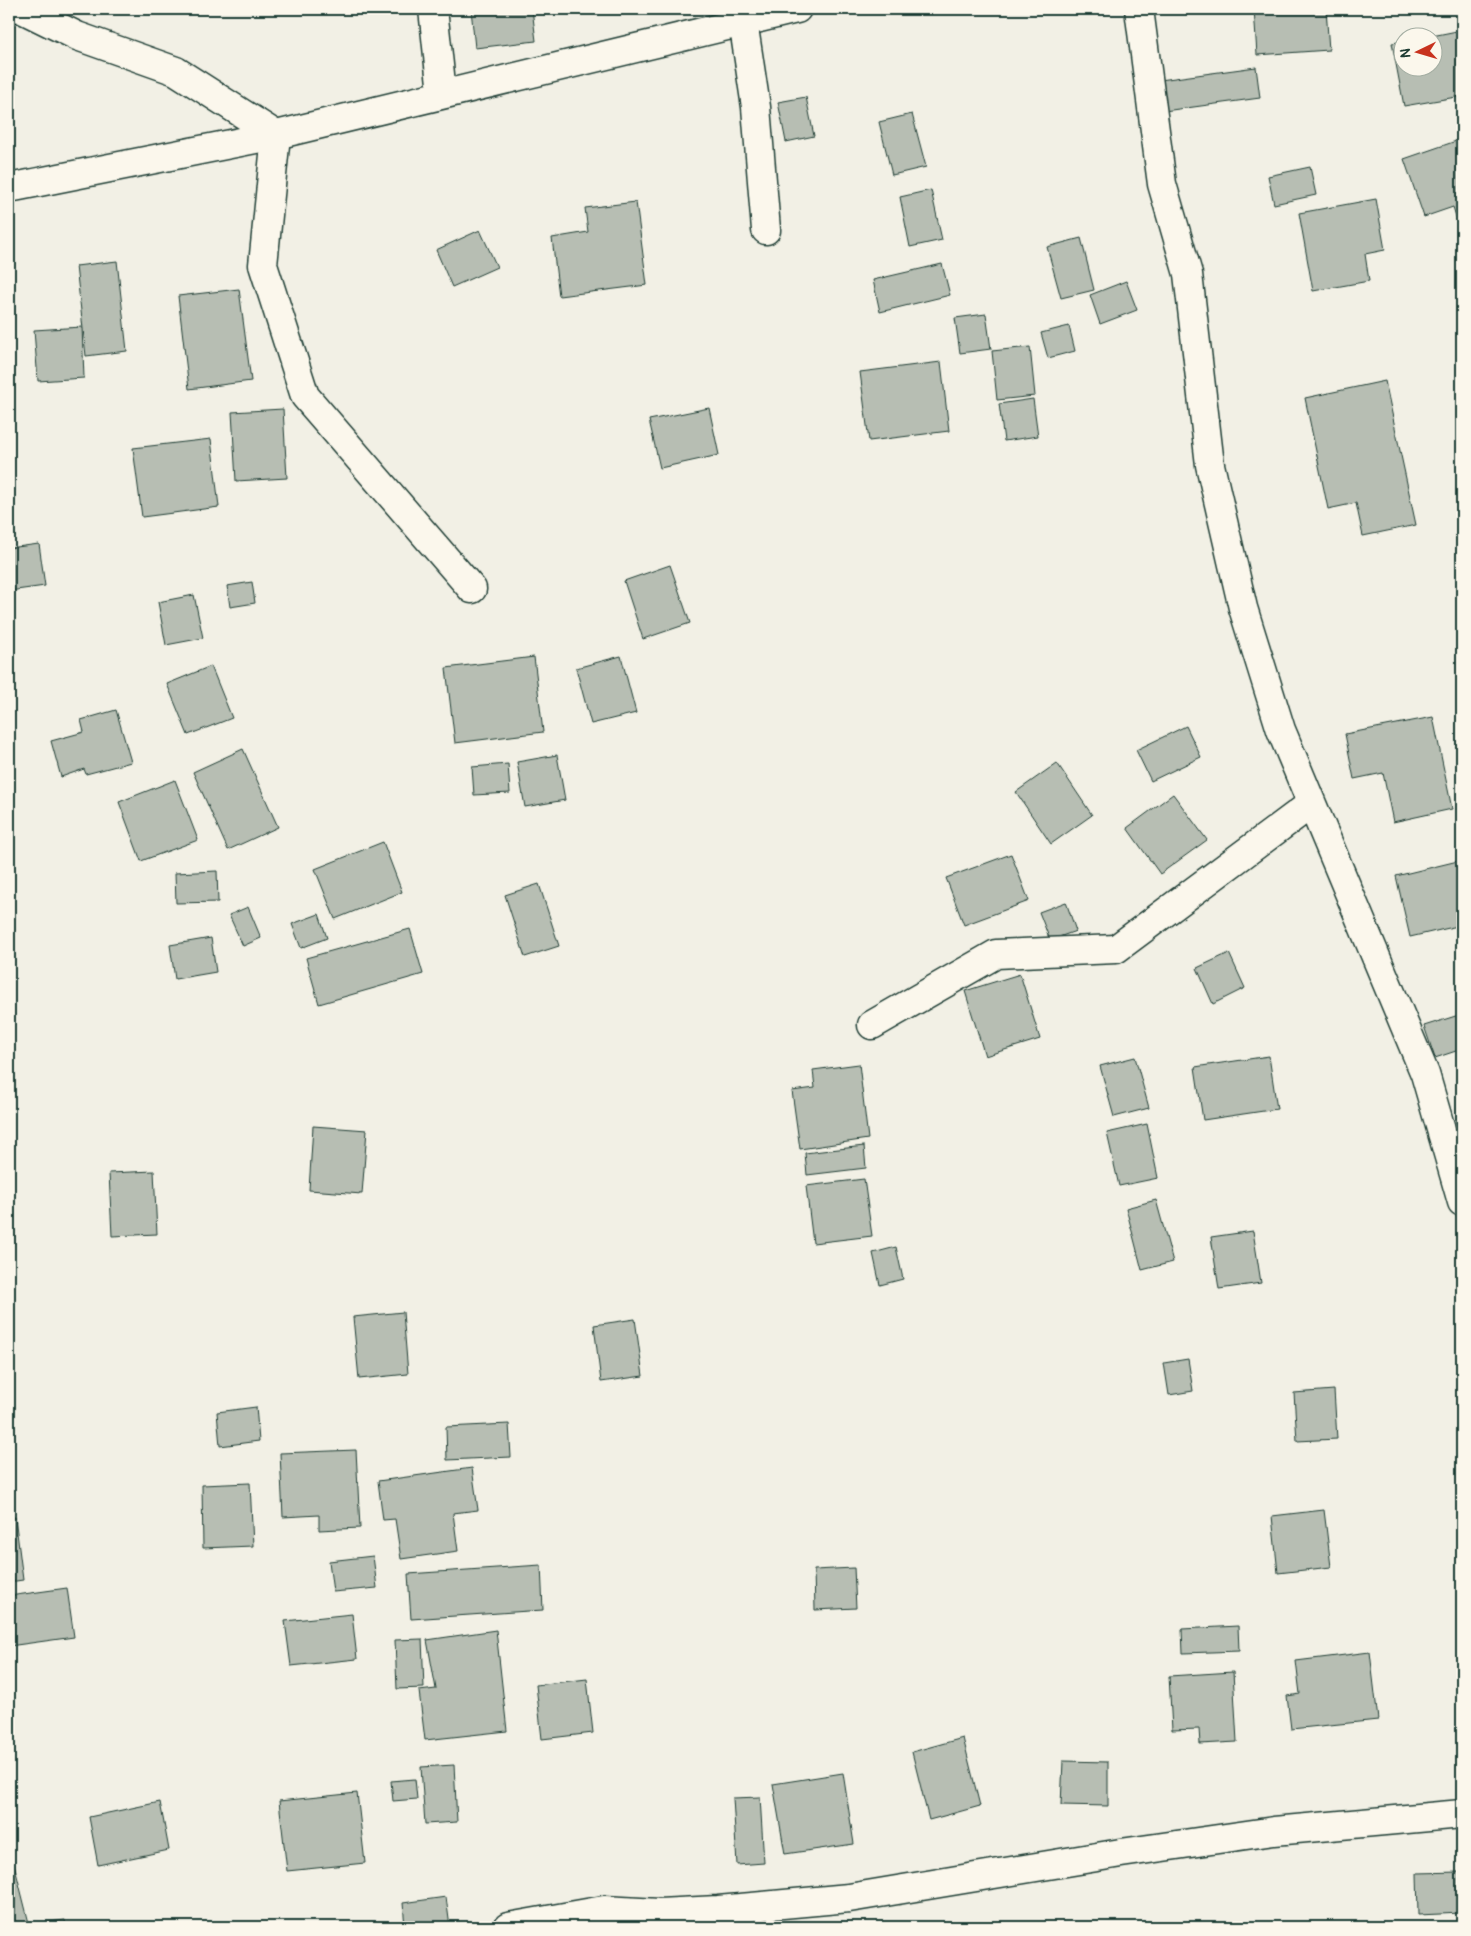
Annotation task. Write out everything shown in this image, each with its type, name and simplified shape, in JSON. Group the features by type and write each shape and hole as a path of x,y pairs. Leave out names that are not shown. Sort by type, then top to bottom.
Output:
{"street":[{"path":"22,9 77,36 176,71 276,135"},
{"path":"434,9 442,93"},
{"path":"9,188 276,135 442,93 797,9"},
{"path":"1139,9 1162,184 1188,274 1210,465 1244,608 1281,730 1425,1074 1462,1202"},
{"path":"742,21 756,107 766,230"},
{"path":"276,135 263,265 305,396 472,589"},
{"path":"872,1025 996,954 1116,949 1311,804"},
{"path":"508,1927 604,1910 659,1913 718,1910 849,1898 1121,1853 1264,1832 1462,1814"}],"building":[{"path":"471,9 532,9 536,41 475,48"},
{"path":"1254,9 1326,9 1329,50 1257,55"},
{"path":"1462,30 1462,96 1404,106 1399,78 1444,78 1444,34"},
{"path":"1256,67 1260,98 1164,111 1160,80"},
{"path":"806,97 814,136 786,142 778,102"},
{"path":"912,114 926,167 892,175 879,122"},
{"path":"1462,139 1462,226 1459,226 1453,207 1424,217 1404,159"},
{"path":"1310,167 1316,195 1274,204 1268,176"},
{"path":"931,190 942,240 910,247 900,197"},
{"path":"1376,199 1385,250 1365,254 1369,281 1313,291 1299,213"},
{"path":"636,202 647,285 559,296 552,238 588,232 585,208"},
{"path":"480,230 497,267 452,287 436,250"},
{"path":"1081,238 1094,290 1061,298 1047,247"},
{"path":"117,261 127,351 86,356 76,266"},
{"path":"942,264 950,295 880,312 873,280"},
{"path":"1126,281 1137,310 1100,324 1090,295"},
{"path":"239,289 251,381 189,389 178,296"},
{"path":"986,314 991,349 960,353 955,318"},
{"path":"1069,326 1075,351 1048,358 1041,333"},
{"path":"82,327 84,378 38,381 34,330"},
{"path":"1030,347 1035,396 997,400 992,351"},
{"path":"941,362 949,431 869,441 860,372"},
{"path":"1385,381 1416,525 1363,536 1356,503 1328,509 1305,398"},
{"path":"1033,399 1038,436 1004,441 999,404"},
{"path":"709,408 719,455 660,468 649,420"},
{"path":"283,409 287,478 236,481 232,412"},
{"path":"211,439 219,507 142,517 133,448"},
{"path":"39,544 45,586 9,591 9,548"},
{"path":"670,565 690,623 643,639 624,581"},
{"path":"252,582 255,603 230,607 227,586"},
{"path":"194,595 203,638 166,645 158,602"},
{"path":"621,656 636,713 591,724 576,668"},
{"path":"534,657 543,732 455,743 446,668"},
{"path":"211,666 232,718 188,735 167,684"},
{"path":"116,710 131,762 86,774 84,769 61,777 51,741 84,732 81,720"},
{"path":"1433,717 1452,809 1393,822 1383,773 1354,779 1345,734"},
{"path":"1186,726 1201,757 1151,781 1136,750"},
{"path":"243,749 278,827 228,850 193,772"},
{"path":"557,755 565,800 525,807 517,762"},
{"path":"1057,763 1092,815 1051,844 1016,792"},
{"path":"508,764 510,793 474,795 472,767"},
{"path":"175,780 198,840 141,861 119,802"},
{"path":"1173,794 1207,840 1160,874 1127,828"},
{"path":"383,842 402,892 335,919 315,869"},
{"path":"1011,854 1029,901 964,925 946,878"},
{"path":"1462,860 1462,925 1410,937 1396,876"},
{"path":"217,871 218,902 176,903 175,873"},
{"path":"539,884 559,946 525,957 505,895"},
{"path":"1066,902 1076,931 1050,940 1039,912"},
{"path":"248,907 261,938 243,946 229,915"},
{"path":"319,914 327,938 301,948 292,924"},
{"path":"410,929 423,974 319,1004 306,958"},
{"path":"211,938 216,972 175,979 170,945"},
{"path":"1229,953 1245,988 1213,1004 1197,968"},
{"path":"1020,974 1040,1039 985,1056 965,991"},
{"path":"1462,1014 1462,1049 1435,1058 1424,1026"},
{"path":"1269,1056 1277,1109 1203,1120 1195,1067"},
{"path":"1135,1057 1149,1108 1114,1117 1100,1066"},
{"path":"859,1064 868,1139 800,1149 792,1091 815,1088 813,1070"},
{"path":"1147,1124 1158,1178 1119,1186 1107,1133"},
{"path":"313,1126 367,1130 362,1194 309,1190"},
{"path":"864,1146 866,1168 807,1175 805,1153"},
{"path":"154,1171 157,1234 112,1236 109,1173"},
{"path":"864,1179 872,1236 813,1243 806,1186"},
{"path":"1156,1200 1173,1262 1142,1270 1126,1208"},
{"path":"1253,1231 1261,1283 1219,1289 1211,1237"},
{"path":"896,1247 903,1279 880,1285 873,1253"},
{"path":"403,1312 408,1374 359,1379 353,1317"},
{"path":"635,1319 643,1376 601,1382 594,1325"},
{"path":"1188,1359 1193,1391 1169,1395 1164,1363"},
{"path":"1334,1390 1337,1439 1297,1441 1294,1393"},
{"path":"256,1407 259,1441 220,1446 217,1412"},
{"path":"509,1424 511,1457 447,1460 446,1427"},
{"path":"356,1450 360,1528 319,1530 319,1515 283,1517 280,1453"},
{"path":"472,1468 478,1510 453,1513 458,1551 401,1559 395,1519 383,1520 378,1481"},
{"path":"250,1483 253,1546 203,1548 202,1485"},
{"path":"1324,1510 1331,1567 1278,1573 1272,1516"},
{"path":"15,1517 23,1580 9,1582 9,1518"},
{"path":"373,1556 377,1588 333,1592 329,1561"},
{"path":"541,1565 543,1610 411,1619 408,1574"},
{"path":"854,1568 856,1608 815,1610 814,1570"},
{"path":"67,1588 74,1637 9,1646 9,1596"},
{"path":"352,1614 357,1659 291,1666 285,1621"},
{"path":"1238,1626 1239,1651 1183,1653 1182,1629"},
{"path":"496,1630 507,1731 425,1740 419,1691 436,1689 427,1640"},
{"path":"422,1639 424,1688 397,1689 395,1640"},
{"path":"1370,1652 1378,1720 1291,1729 1287,1696 1300,1694 1296,1661"},
{"path":"1233,1672 1237,1742 1200,1744 1199,1729 1172,1730 1169,1676"},
{"path":"587,1679 593,1733 542,1739 536,1685"},
{"path":"963,1738 980,1806 929,1820 912,1752"},
{"path":"1063,1761 1108,1762 1108,1806 1061,1805"},
{"path":"454,1765 457,1822 425,1824 421,1767"},
{"path":"843,1773 854,1844 785,1854 773,1784"},
{"path":"415,1779 417,1799 393,1801 391,1781"},
{"path":"357,1793 365,1863 287,1871 279,1801"},
{"path":"760,1797 764,1863 737,1865 733,1798"},
{"path":"160,1802 169,1850 98,1865 89,1817"},
{"path":"9,1844 30,1927 9,1927"},
{"path":"1460,1872 1462,1913 1418,1915 1417,1873"},
{"path":"446,1897 450,1927 405,1927 403,1903"},
{"path":"65,1920 66,1927 35,1927 34,1924"}]}
